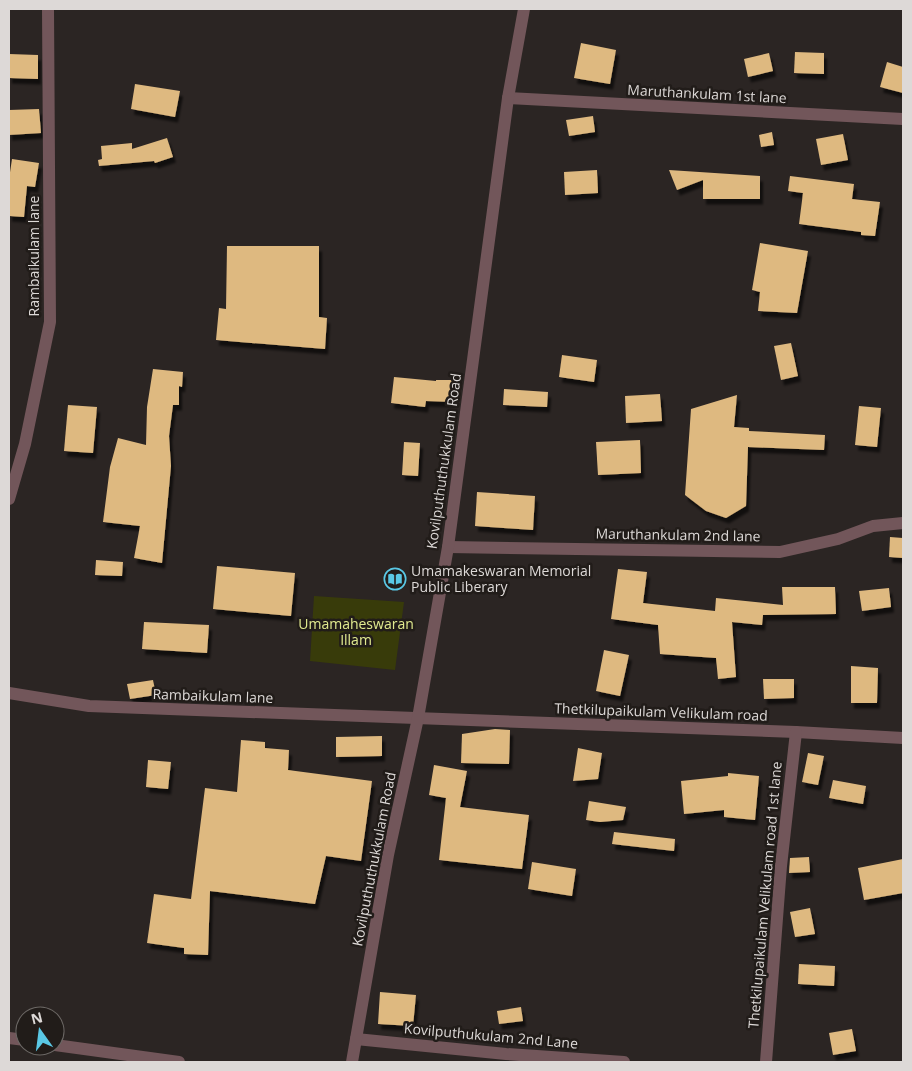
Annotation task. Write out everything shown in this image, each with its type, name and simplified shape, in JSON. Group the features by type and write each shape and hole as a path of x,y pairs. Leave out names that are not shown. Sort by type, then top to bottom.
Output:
{"street":[{"name":"Rambaikulam lane","path":"9,499 25,444 50,322 48,9"},
{"name":"Kovilputhuthukkulam Road","path":"352,1062 388,855 418,718 448,547 508,98 524,9"},
{"name":"Maruthankulam 1st lane","path":"508,98 903,119"},
{"name":"Maruthankulam 2nd lane","path":"448,547 780,552 838,538 873,526 903,523"},
{"name":"Rambaikulam lane","path":"9,694 89,706 418,718"},
{"name":"Thetkilupaikulam Velikulam road","path":"418,718 796,732 903,738"},
{"name":"Thetkilupaikulam Velikulam road 1st lane","path":"766,1062 781,866 796,732"},
{"name":"Kovilputhukulam 2nd Lane","path":"356,1039 506,1054 624,1062"},
{"path":"65,1046 179,1062"},
{"path":"762,1062 777,1062"}],"green space":[{"name":"Umamaheswaran Illam","path":"314,596 404,602 395,670 310,661"}],"building":[{"path":"581,43 616,50 610,84 574,78"},
{"path":"795,52 824,53 824,74 794,73"},
{"path":"769,53 773,71 748,77 744,59"},
{"path":"9,54 38,55 38,79 9,78"},
{"path":"887,62 903,67 903,93 880,87"},
{"path":"135,84 180,91 175,117 131,109"},
{"path":"39,109 41,133 9,135 9,110"},
{"path":"593,116 595,132 569,136 566,120"},
{"path":"772,132 774,145 761,147 759,135"},
{"path":"843,134 848,160 821,165 816,139"},
{"path":"167,138 173,157 155,163 154,161 99,166 98,160 102,159 101,146 132,143 132,149"},
{"path":"12,159 39,163 35,187 27,186 24,217 9,216 9,179"},
{"path":"597,170 598,193 565,195 564,172"},
{"path":"669,170 760,176 760,199 703,199 703,180 677,190"},
{"path":"790,176 854,184 852,199 880,202 875,236 861,235 861,232 799,224 803,193 788,191"},
{"path":"760,243 808,251 797,313 758,311 760,292 752,290"},
{"path":"227,246 319,246 319,317 327,318 325,349 216,340 219,308 226,309"},
{"path":"791,343 798,376 781,380 774,346"},
{"path":"562,355 597,360 594,382 559,377"},
{"path":"153,369 183,372 182,387 179,386 179,405 173,405 169,436 171,466 162,563 134,558 140,526 103,522 110,467 118,438 146,445 147,407"},
{"path":"394,377 436,381 454,380 453,402 426,401 425,407 391,403"},
{"path":"504,389 548,392 547,407 503,405"},
{"path":"660,394 662,421 626,423 625,396"},
{"path":"737,395 734,427 749,428 749,431 825,435 824,450 748,447 746,506 726,518 706,511 685,495 691,409"},
{"path":"68,405 97,407 93,453 64,451"},
{"path":"859,406 881,408 877,447 855,445"},
{"path":"640,440 641,473 598,475 596,442"},
{"path":"404,442 420,443 418,476 402,475"},
{"path":"477,492 535,496 533,530 475,526"},
{"path":"890,537 903,538 903,558 889,557"},
{"path":"96,560 123,562 122,576 95,575"},
{"path":"217,566 295,573 291,616 213,609"},
{"path":"618,569 647,572 643,603 715,611 716,598 783,605 782,587 835,587 836,614 763,615 762,625 732,622 736,677 718,679 716,658 660,654 658,625 611,619"},
{"path":"889,588 891,607 862,611 859,591"},
{"path":"144,622 209,625 207,653 142,649"},
{"path":"604,650 629,655 620,696 596,691"},
{"path":"851,666 878,668 877,703 851,703"},
{"path":"763,679 794,679 794,698 764,699"},
{"path":"153,680 156,695 130,699 127,684"},
{"path":"495,729 510,730 509,764 461,763 462,734"},
{"path":"382,736 382,756 336,757 336,737"},
{"path":"241,740 265,742 265,748 289,750 288,770 372,781 361,861 326,856 315,904 210,891 208,955 184,954 184,948 147,943 154,894 191,899 205,788 237,792"},
{"path":"578,748 602,753 598,779 573,781"},
{"path":"808,753 824,756 818,785 802,782"},
{"path":"148,760 171,762 168,789 146,787"},
{"path":"434,765 467,771 460,807 529,815 522,869 439,860 446,798 429,795"},
{"path":"728,773 759,776 755,820 724,817 724,810 684,814 681,781 728,776"},
{"path":"833,780 866,786 863,804 829,798"},
{"path":"589,801 626,807 623,820 600,822 586,820"},
{"path":"614,832 675,839 674,851 612,844"},
{"path":"809,857 810,872 789,873 790,858"},
{"path":"903,859 903,893 864,900 858,868"},
{"path":"532,862 576,869 572,896 528,889"},
{"path":"810,908 815,934 795,937 790,912"},
{"path":"799,964 835,966 834,986 798,984"},
{"path":"380,992 416,995 413,1026 378,1024"},
{"path":"521,1007 523,1021 499,1024 497,1011"},
{"path":"852,1029 856,1051 833,1055 829,1033"}],"place":[{"name":"Umamakeswaran Memorial Public Liberary","path":"395,579"}]}
